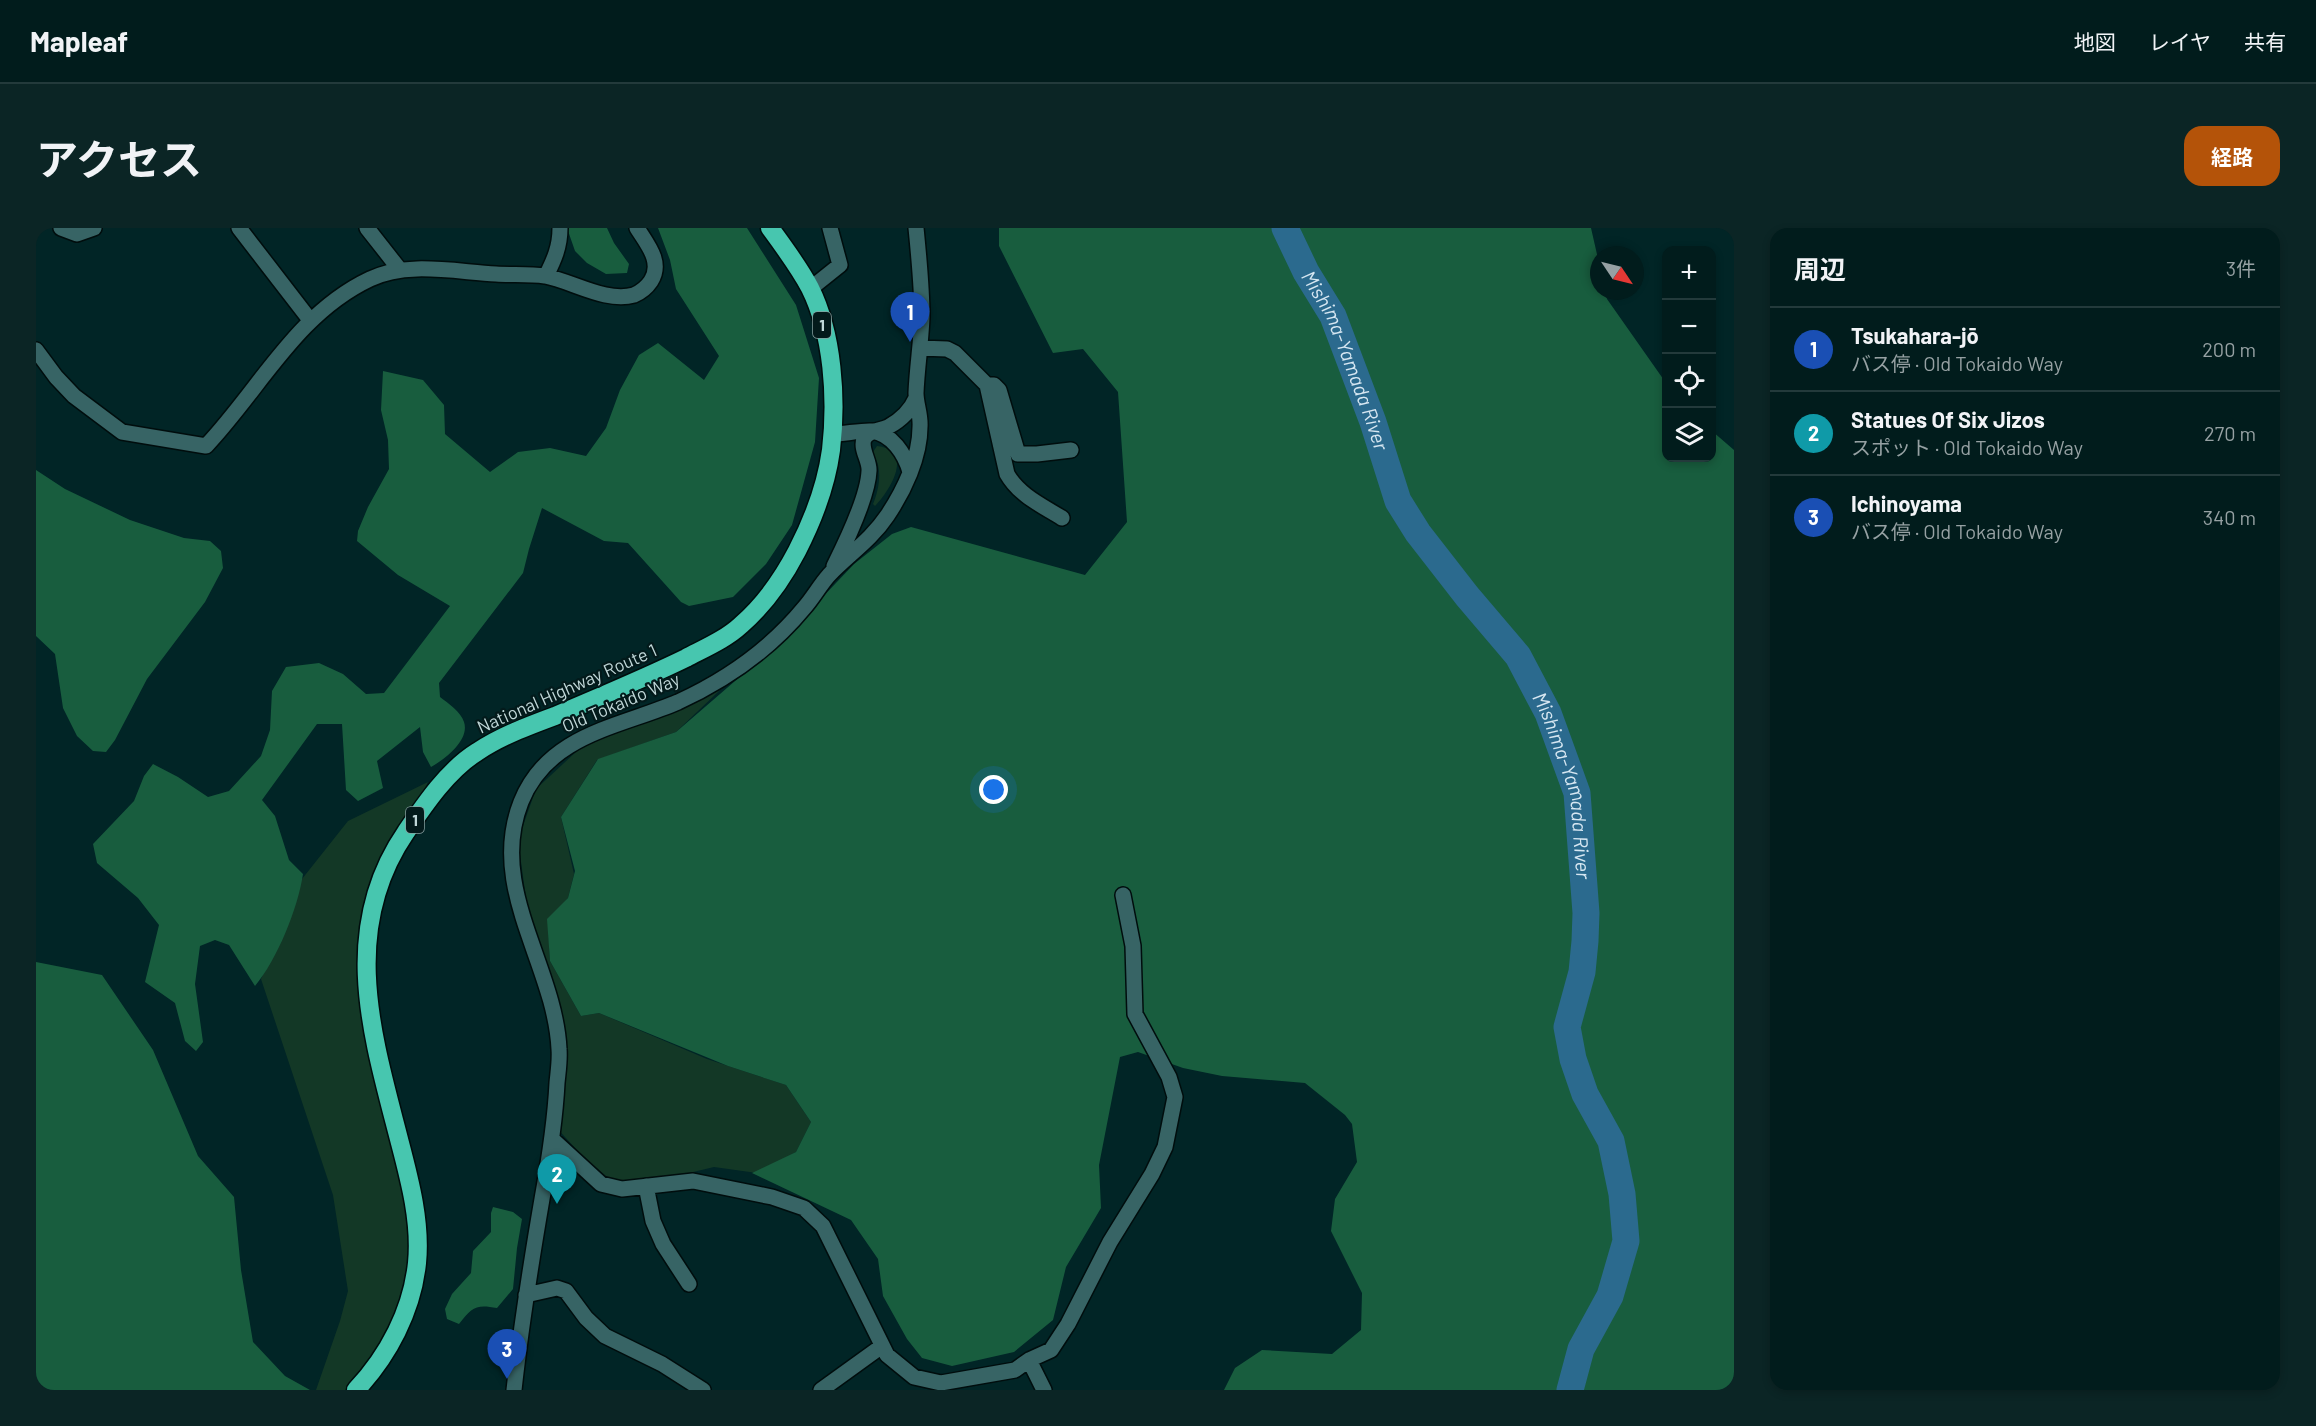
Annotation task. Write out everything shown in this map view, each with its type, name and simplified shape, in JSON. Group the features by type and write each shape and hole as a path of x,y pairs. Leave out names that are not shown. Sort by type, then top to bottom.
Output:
{"highway":[{"name":"National Highway Route 1","path":"356,1390 386,1353 398,1329 414,1283 417,1261 417,1233 410,1179 373,1038 368,997 365,954 368,926 375,898 388,863 404,835 440,788 474,753 508,735 650,676 715,643 738,628 759,608 787,570 812,523 828,474 833,434 832,375 828,347 810,289 770,228"}],"street":[{"path":"61,228 82,234 94,228"},
{"path":"239,228 310,320"},
{"path":"367,228 400,270"},
{"path":"546,276 558,251 560,228"},
{"path":"36,350 74,396 122,432 206,446 227,423 298,332 310,320 359,285 384,273 400,270 546,276 596,292 621,296 634,295 646,287 655,275 656,265 652,252 637,228"},
{"path":"810,289 841,262 830,228"},
{"name":"Old Tokaido Way","path":"514,1390 526,1294 552,1139 559,1048 553,1010 518,901 511,854 514,825 522,800 540,770 566,746 600,730 678,702 727,675 761,651 798,615 828,576 873,534 888,514 910,472 917,453 921,426 916,398 921,286 916,228"},
{"path":"920,348 947,349 955,353 987,385 1006,474 1012,484 1022,493 1062,518"},
{"path":"987,385 994,385 999,390 1018,454 1071,450"},
{"path":"833,434 852,434 886,428 904,417 916,398"},
{"path":"863,446 864,440 872,431"},
{"path":"872,431 899,448 905,456 910,472"},
{"path":"828,576 859,507 870,469 863,446 852,434"},
{"path":"859,507 863,516 868,519 879,519 888,514"},
{"path":"552,1139 601,1184 622,1189 693,1181 772,1197 804,1208 823,1226 887,1355 914,1377 941,1383 1015,1370 1029,1360 1051,1350 1068,1324 1110,1242 1152,1174 1165,1147 1175,1097 1169,1077 1135,1014 1133,946 1123,895"},
{"path":"646,1186 652,1221 663,1244 689,1284"},
{"path":"526,1294 557,1288 566,1291 586,1318 605,1336 662,1364 703,1390"},
{"path":"821,1390 882,1346"},
{"path":"1029,1360 1044,1390"}],"green space":[{"path":"567,228 607,228 614,243 629,264 627,273 606,274 587,263 575,251"},
{"path":"658,228 747,228 796,305 819,378 815,442 792,525 766,564 733,597 689,606 681,602 628,543 604,541 542,508 523,573 439,683 440,697 457,711 464,722 463,736 455,748 431,767 423,752 420,727 377,761 383,788 358,801 346,790 342,724 317,724 262,800 275,816 289,860 303,874 300,888 279,948 255,986 229,945 215,940 200,946 195,984 203,1042 196,1051 185,1041 175,1003 145,982 159,925 138,898 97,863 93,844 134,801 144,776 153,764 208,797 229,791 261,756 270,730 272,691 286,667 319,663 343,674 366,694 384,693 450,606 398,575 357,541 358,531 368,507 389,469 388,440 381,410 383,371 423,380 444,405 445,434 490,472 518,452 550,448 586,456 606,428 620,390 639,355 658,343 704,380 719,356 676,289 670,260"},
{"path":"999,228 1591,228 1595,246 1590,246 1590,300 1608,300 1662,377 1662,462 1716,462 1716,434 1734,450 1734,1390 1224,1390 1235,1368 1262,1350 1332,1354 1361,1330 1362,1293 1331,1231 1335,1199 1357,1162 1352,1124 1345,1115 1305,1083 1222,1076 1183,1068 1138,1052 1120,1057 1099,1165 1101,1208 1066,1267 1053,1320 1014,1352 952,1366 922,1358 907,1339 883,1296 878,1259 851,1220 752,1173 796,1152 811,1122 786,1085 728,1066 599,1013 581,1016 550,961 547,919 568,898 575,871 561,817 598,759 676,732 778,644 854,564 892,534 911,527 1085,575 1127,522 1118,392 1083,349 1053,353 999,246"},
{"path":"877,446 888,449 895,455 897,463 896,472 887,491 875,506 873,504 878,490 879,474 878,463 873,452"},
{"path":"36,470 65,489 130,520 184,538 210,541 221,551 223,568 205,602 147,679 115,740 106,752 93,751 77,736 63,708 55,654 36,636"},
{"path":"739,672 676,732 597,760 561,817 574,874 568,898 548,923 550,961 581,1016 599,1013 707,1059 786,1085 811,1122 796,1152 757,1173 714,1167 622,1189 585,1159 555,1126 555,1027 533,949 518,840 536,789 591,738"},
{"path":"428,782 367,904 361,942 363,1034 386,1105 416,1225 401,1321 354,1390 316,1390 348,1291 333,1195 261,979 302,879 348,821"},
{"path":"36,962 102,975 153,1050 198,1156 234,1197 241,1270 253,1342 285,1376 310,1390 36,1390"},
{"path":"493,1207 513,1212 522,1219 513,1289 497,1308 484,1306 475,1308 459,1324 447,1319 445,1309 452,1294 471,1273 473,1251 491,1232"}],"waterway":[{"name":"Mishima-Yamada River","path":"1285,228 1306,272 1333,316 1373,422 1398,501 1418,533 1518,656 1548,713 1577,793 1586,913 1585,941 1582,972 1567,1027 1573,1059 1585,1094 1611,1141 1622,1194 1626,1241 1610,1296 1581,1349 1570,1390"}],"place":[{"name":"Tsukahara-jō","path":"910,342"},
{"name":"Statues Of Six Jizos","path":"557,1204"},
{"name":"Ichinoyama","path":"507,1379"}]}
